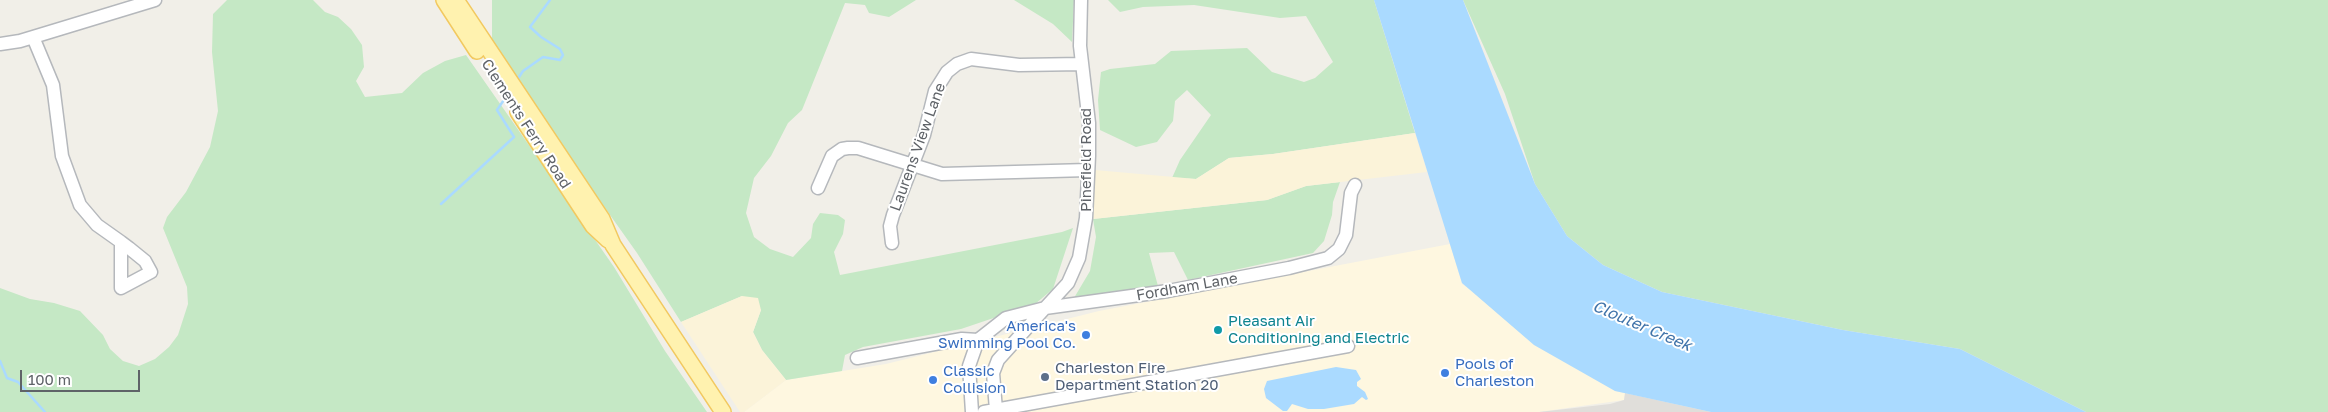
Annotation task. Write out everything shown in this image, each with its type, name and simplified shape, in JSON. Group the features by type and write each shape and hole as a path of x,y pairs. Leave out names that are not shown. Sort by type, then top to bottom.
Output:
{"main road":[{"name":"Clements Ferry Road","path":"444,0 500,75 593,226 613,245 723,412"},
{"name":"Clements Ferry Road","path":"456,0 500,75"}],"street":[{"path":"0,44 33,37 155,0"},
{"name":"Pinefield Road","path":"990,411 993,372 998,360 1068,282 1078,258 1086,218 1089,123 1080,46 1081,0"},
{"path":"33,37 53,85 62,156 80,205 97,225 121,242"},
{"name":"Laurens View Lane","path":"892,243 890,226 893,215 914,166 935,91 947,72 957,64 971,59 1020,65 1082,64"},
{"path":"818,188 832,156 842,149 858,148 942,174 1088,170"},
{"name":"Fordham Lane","path":"1045,308 1168,291 1328,258 1339,248 1346,235 1351,193 1355,185"},
{"path":"972,412 970,366 978,340 1006,318 1045,308"},
{"path":"857,358 962,339 978,340"},
{"path":"990,411 1348,346"}],"shaded area":[{"path":"1450,244 1462,284 1615,391 1625,393 1624,400 1539,412 744,412 786,380 886,364 1099,311"},
{"path":"1625,393 1711,412 1539,412 1610,404 1624,400"}],"green space":[{"path":"227,0 313,0 325,12 338,17 351,29 362,45 364,67 356,81 365,97 402,93 423,73 445,61 466,55 614,267 665,351 707,412 0,412 0,288 30,299 54,303 80,311 103,335 110,349 123,361 139,366 155,359 169,347 178,335 188,304 187,287 163,228 167,217 186,192 210,147 218,111 212,52 213,14"},
{"path":"492,0 916,0 889,17 869,13 865,5 845,3 802,110 788,123 771,156 754,178 746,213 754,237 770,249 793,257 811,238 813,224 820,213 838,215 845,220 843,234 834,252 840,275 1062,232 1073,228 1053,289 1035,304 961,329 863,347 845,355 842,371 786,380 762,350 753,332 761,310 742,296 681,322 637,253 496,54 492,45"},
{"path":"1014,0 1074,0 1072,42 1053,24"},
{"path":"1108,0 1374,0 1415,133 1273,154 1229,158 1196,179 1172,178 1180,160 1211,115 1187,90 1175,101 1173,121 1157,142 1136,147 1100,130 1098,100 1101,72 1110,69 1155,64 1171,51 1247,48 1272,72 1304,82 1315,78 1333,62 1306,16 1280,18 1194,5 1143,7 1120,12"},
{"path":"1463,0 2328,0 2328,412 2086,412 1960,349 1843,330 1662,292 1603,265 1567,236 1535,184 1505,94"},
{"path":"1340,182 1333,202 1332,215 1324,241 1313,253 1188,280 1174,252 1149,253 1158,286 1074,298 1090,271 1096,237 1093,219 1267,200 1306,186"}],"sand":[{"path":"1415,133 1427,172 1306,186 1267,200 1093,219 1095,170 1196,179 1229,158 1273,154"},
{"path":"742,296 758,298 761,310 753,332 762,350 786,380 744,412 740,412 681,322"}],"water":[{"name":"Clouter Creek","path":"1374,0 1463,0 1535,184 1567,236 1603,265 1662,292 1843,330 1960,349 2086,412 1711,412 1615,391 1534,345 1462,283"},
{"path":"1336,367 1356,370 1361,379 1357,382 1357,386 1365,392 1368,399 1366,400 1362,397 1354,404 1324,409 1308,409 1292,404 1287,411 1283,411 1266,398 1264,389 1267,381"}],"waterway":[{"path":"517,80 523,71 543,57 560,60 563,55 560,49 541,37 530,27 550,0"},
{"path":"441,204 514,137 497,110 510,91"},
{"path":"0,361 7,378 18,382 45,412"}],"place":[{"name":"Pleasant Air Conditioning and Electric","path":"1218,330"},
{"name":"America's Swimming Pool Co.","path":"1086,335"},
{"name":"Pools of Charleston","path":"1445,373"},
{"name":"Charleston Fire Department Station 20","path":"1045,377"},
{"name":"Classic Collision","path":"933,380"}]}
